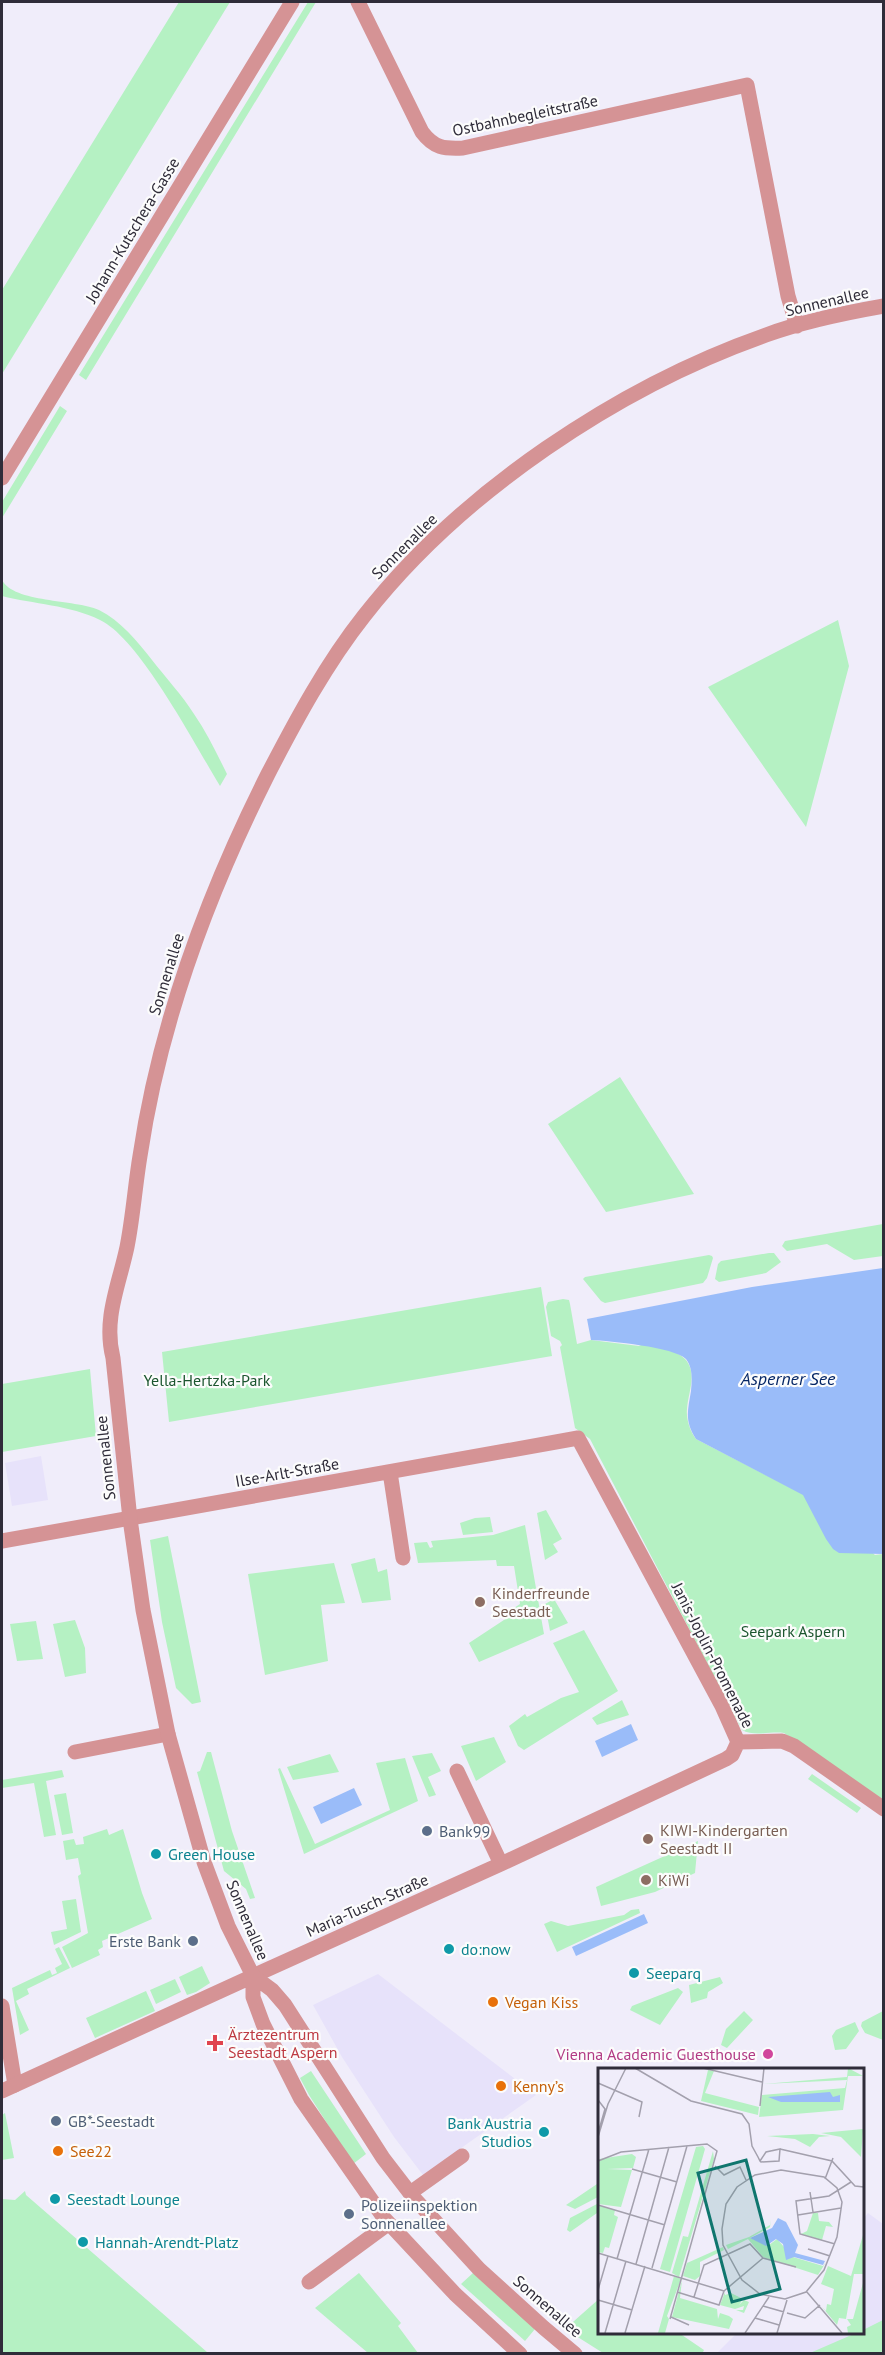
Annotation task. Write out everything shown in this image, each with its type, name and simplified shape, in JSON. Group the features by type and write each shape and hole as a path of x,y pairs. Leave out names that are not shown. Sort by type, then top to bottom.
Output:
{"street":[{"name":"Johann-Kutschera-Gasse","path":"2,478 292,2"},
{"name":"Ostbahnbegleitstraße","path":"358,2 422,132 438,147 463,148 747,85 788,296 797,326"},
{"name":"Sonnenallee","path":"520,2354 455,2294 388,2224 301,2099 263,2024 253,1997 253,1976 228,1926 204,1862 187,1809 168,1734 142,1610 113,1358 108,1334 128,1244 149,1106 176,997 201,922 230,852 288,735 324,675 363,617 402,572 483,496 580,427 649,387 743,344 797,326 884,306"},
{"name":"Ilse-Arlt-Straße","path":"2,1541 578,1438"},
{"name":"Janis-Joplin-Promenade","path":"578,1438 722,1706 738,1742 768,1740 782,1741 794,1746 884,1809"},
{"path":"390,1472 404,1558"},
{"path":"75,1752 168,1734"},
{"name":"Maria-Tusch-Straße","path":"8,2088 726,1759 732,1755 738,1742"},
{"path":"456,1771 501,1864"},
{"name":"Sonnenallee","path":"253,1976 272,1990 285,2005 383,2158 410,2193 479,2269 575,2354"},
{"path":"2,2006 8,2088"},
{"path":"410,2193 462,2156"},
{"path":"309,2282 388,2224"}],"shaded area":[{"path":"41,1456 48,1500 12,1506 5,1463"},
{"path":"378,1974 536,2095 423,2175 394,2137 342,2057 313,2005"},
{"path":"868,2213 883,2224 883,2353 716,2354 736,2334 864,2334 864,2218"}],"green space":[{"path":"179,2 230,2 2,374 2,290"},
{"path":"308,2 316,2 86,380 79,375"},
{"path":"60,406 67,411 2,518 2,502"},
{"path":"2,580 19,593 31,597 88,606 99,610 128,632 199,721 227,774 220,786 166,695 132,648 116,631 100,620 76,611 2,596"},
{"path":"838,620 849,666 806,827 708,687"},
{"path":"620,1077 694,1194 606,1212 548,1124"},
{"path":"883,1224 883,1256 854,1260 827,1244 787,1251 782,1246 785,1241"},
{"path":"774,1253 781,1262 766,1273 719,1282 715,1279 718,1264 721,1261"},
{"path":"709,1255 713,1258 707,1278 703,1283 605,1303 583,1279 585,1277"},
{"name":"Yella-Hertzka-Park","path":"541,1287 552,1356 169,1422 162,1352"},
{"name":"Seepark Aspern","path":"569,1300 577,1344 591,1340 639,1346 647,1342 682,1356 691,1370 687,1417 696,1439 797,1491 801,1487 875,1555 883,1554 883,1801 784,1733 752,1733 742,1730 590,1439 575,1428 560,1347 562,1345 560,1341 551,1336 546,1307 548,1302"},
{"path":"90,1369 96,1436 2,1452 2,1384"},
{"path":"546,1510 562,1539 553,1544 558,1552 545,1560 537,1513"},
{"path":"490,1517 493,1532 463,1535 460,1523 475,1518"},
{"path":"525,1525 544,1634 479,1662 469,1643 510,1616 508,1612 520,1604 514,1566 497,1566 496,1560 418,1563 414,1543 427,1542 430,1548 433,1547 431,1541 493,1535"},
{"path":"168,1536 201,1702 192,1704 176,1688 162,1622 150,1540"},
{"path":"375,1558 378,1572 387,1569 391,1600 362,1603 351,1564"},
{"path":"334,1563 345,1603 321,1605 328,1661 265,1675 248,1574"},
{"path":"554,1599 568,1623 550,1631 545,1604"},
{"path":"75,1620 85,1648 86,1673 65,1677 53,1624"},
{"path":"36,1621 43,1659 17,1661 10,1624"},
{"path":"584,1630 618,1691 524,1750 518,1746 509,1726 525,1714 527,1717 561,1698 579,1692 553,1643"},
{"path":"622,1700 629,1715 597,1725 592,1718"},
{"path":"494,1737 506,1762 476,1781 461,1746"},
{"path":"207,1752 211,1752 232,1831 255,1898 250,1899 246,1889 224,1871 197,1772 200,1771"},
{"path":"432,1753 441,1771 428,1777 436,1795 429,1797 412,1756"},
{"path":"330,1754 339,1772 293,1780 287,1767"},
{"path":"405,1758 418,1801 304,1854 278,1769 280,1768 315,1844 390,1810 376,1763"},
{"path":"62,1770 64,1777 46,1781 56,1835 44,1837 34,1783 2,1788 2,1780"},
{"path":"812,1774 861,1808 857,1813 808,1779"},
{"path":"66,1793 73,1833 62,1835 54,1795"},
{"path":"107,1829 109,1835 123,1829 152,1919 102,1941 103,1947 98,1950 100,1955 72,1968 62,1947 88,1933 78,1876 81,1874 78,1858 66,1860 63,1841 74,1839 76,1845 84,1844 83,1837"},
{"name":"KiWi","path":"698,1841 695,1873 655,1892 601,1906 596,1887"},
{"path":"76,1899 81,1932 54,1945 51,1932 67,1929 62,1901"},
{"path":"639,1909 640,1913 557,1952 544,1924 551,1921 568,1926 624,1915 631,1910"},
{"path":"59,1947 70,1968 27,1989 29,1994 16,2001 29,2030 20,2035 12,1988 50,1970 52,1975 57,1973 55,1968 62,1964 55,1949"},
{"path":"202,1966 210,1983 187,1995 179,1977"},
{"path":"720,1977 723,1983 708,1992 707,1998 691,2003 689,1985"},
{"path":"175,1979 181,1992 156,2004 150,1990"},
{"path":"678,1988 683,1992 660,2025 630,2010 632,2006"},
{"path":"146,1991 155,2011 95,2038 86,2018"},
{"path":"744,2011 753,2020 727,2048 721,2045 726,2029"},
{"path":"883,2011 883,2040 865,2033 861,2026 862,2022"},
{"path":"855,2022 859,2031 846,2049 835,2050 832,2036 836,2030"},
{"path":"311,2071 366,2154 353,2164 300,2078"},
{"path":"5,2113 14,2158 2,2160 2,2115"},
{"path":"598,2183 598,2197 575,2209 566,2205"},
{"path":"25,2191 26,2195 207,2352 2,2353 2,2199 15,2200"},
{"path":"597,2204 597,2213 570,2232 567,2230 570,2218"},
{"path":"359,2273 401,2323 398,2326 418,2353 368,2353 315,2308"},
{"path":"473,2273 535,2329 525,2341 461,2284"},
{"path":"598,2300 598,2334 680,2334 704,2350 702,2354 603,2353 565,2329"},
{"path":"883,2320 883,2352 810,2353 854,2334 864,2334 864,2330"}],"water":[{"name":"Asperner See","path":"883,1268 883,1554 839,1553 826,1539 803,1495 696,1439 688,1421 692,1378 686,1359 656,1348 591,1340 587,1319 752,1287"},
{"path":"631,1724 638,1740 602,1757 595,1741"},
{"path":"354,1788 362,1805 321,1824 313,1807"},
{"path":"644,1914 648,1923 576,1956 572,1947"}],"place":[{"name":"Kinderfreunde Seestadt","path":"480,1602"},
{"name":"Bank99","path":"427,1831"},
{"name":"KIWI-Kindergarten Seestadt II","path":"648,1839"},
{"name":"Green House","path":"156,1854"},
{"name":"KiWi","path":"646,1880"},
{"name":"Erste Bank","path":"193,1941"},
{"name":"do:now","path":"449,1949"},
{"name":"Seeparq","path":"634,1973"},
{"name":"Vegan Kiss","path":"493,2002"},
{"name":"Ärztezentrum Seestadt Aspern","path":"215,2043"},
{"name":"Vienna Academic Guesthouse","path":"768,2054"},
{"name":"Kenny’s","path":"501,2086"},
{"name":"GB*-Seestadt","path":"56,2121"},
{"name":"Bank Austria Studios","path":"544,2132"},
{"name":"See22","path":"58,2151"},
{"name":"Seestadt Lounge","path":"55,2199"},
{"name":"Polizeiinspektion Sonnenallee","path":"349,2214"},
{"name":"Hannah-Arendt-Platz","path":"83,2242"}]}
